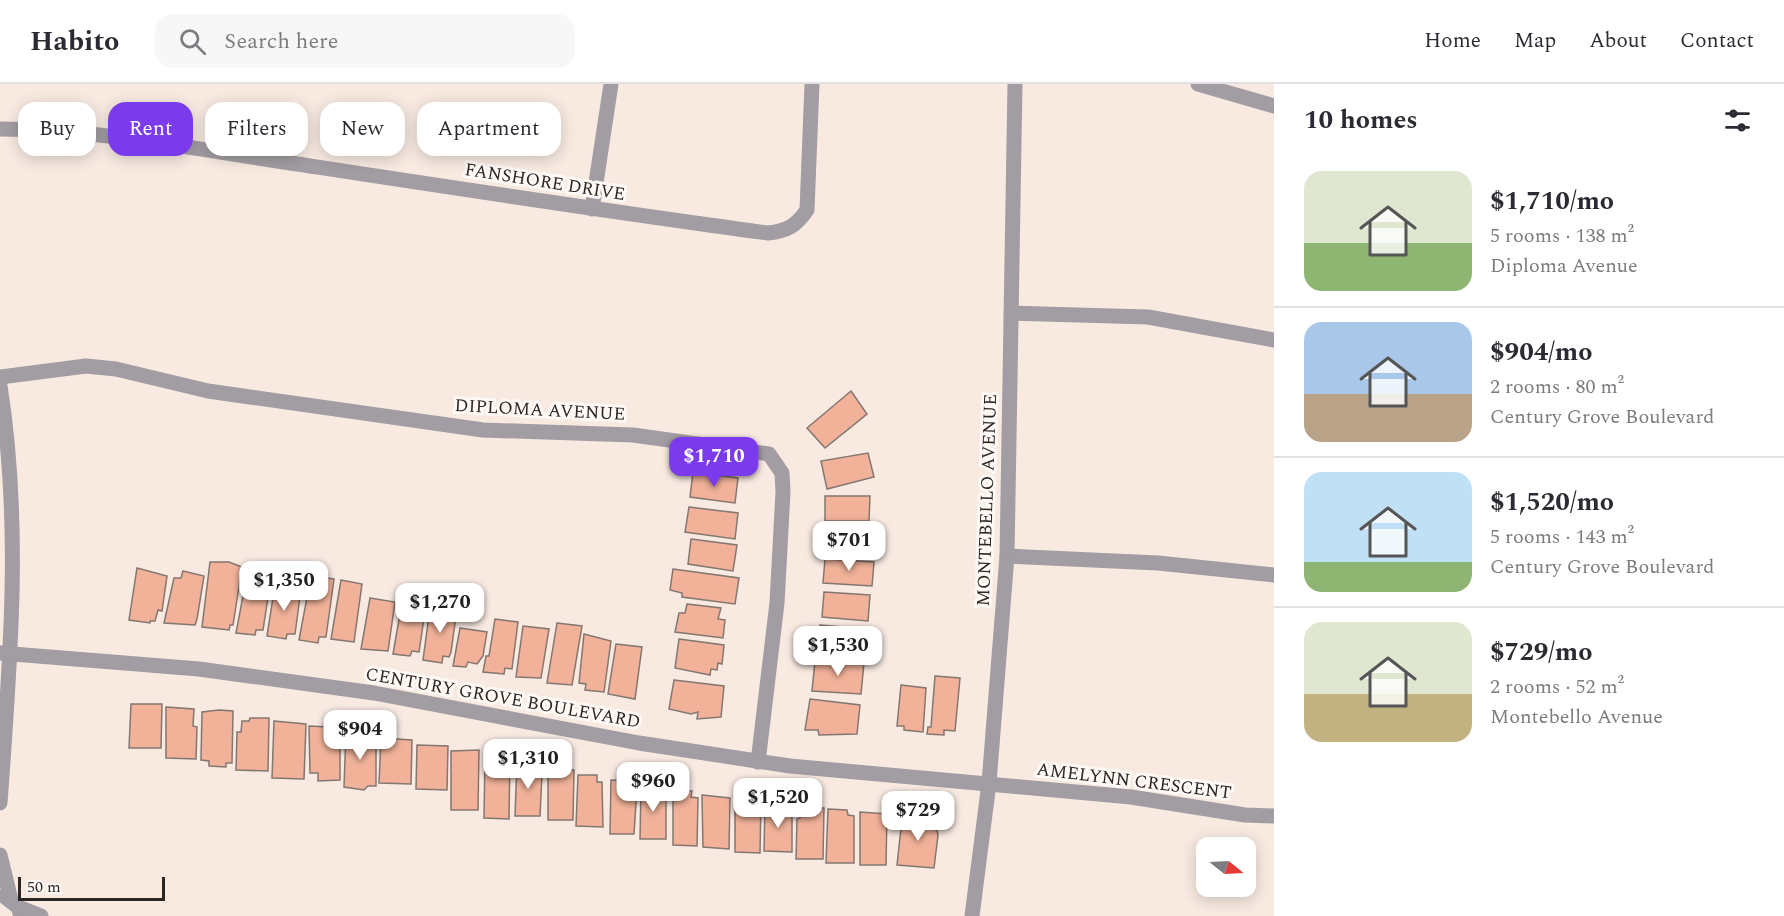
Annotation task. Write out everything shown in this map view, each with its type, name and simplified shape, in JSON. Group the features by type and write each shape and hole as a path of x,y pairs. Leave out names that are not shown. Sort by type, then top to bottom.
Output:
{"street":[{"path":"592,209 611,84"},
{"name":"FANSHORE DRIVE","path":"0,129 39,129 217,152 592,209 768,233 786,231 799,221 807,210 812,84"},
{"name":"MONTEBELLO AVENUE","path":"972,916 989,783 1007,556 1015,84"},
{"path":"1198,84 1274,106"},
{"path":"1011,313 1148,317 1274,340"},
{"name":"DIPLOMA AVENUE","path":"0,377 86,366 116,369 208,391 483,430 633,435 769,454 782,473 783,492 777,603 758,762"},
{"path":"0,386 11,462 13,623 5,653 0,802"},
{"path":"1007,556 1158,563 1274,575"},
{"name":"CENTURY GROVE BOULEVARD","path":"5,653 199,669 374,693 639,743 758,762 989,783"},
{"name":"AMELYNN CRESCENT","path":"989,783 1131,797 1245,815 1274,816"},
{"path":"0,855 12,905 41,916"}],"building":[{"path":"851,391 867,414 825,448 807,428"},
{"path":"868,453 874,477 827,489 821,461"},
{"path":"693,472 738,478 735,503 690,497"},
{"path":"825,496 870,496 869,521 825,521"},
{"path":"689,507 738,513 735,539 685,532"},
{"path":"824,527 869,529 869,555 823,553"},
{"path":"691,539 737,545 733,571 688,564"},
{"path":"825,559 874,562 872,586 823,583"},
{"path":"210,562 229,562 242,567 233,625 230,625 229,630 202,627"},
{"path":"137,568 167,576 162,611 158,610 155,621 150,621 150,623 129,620"},
{"path":"673,569 739,578 735,604 682,597 682,593 670,590"},
{"path":"183,571 204,576 195,625 164,623 174,578 181,578"},
{"path":"311,576 334,579 326,637 319,637 318,643 299,640"},
{"path":"246,580 270,584 263,630 256,630 255,635 236,633"},
{"path":"341,580 362,584 354,642 331,639"},
{"path":"275,585 301,589 295,634 287,634 286,639 267,636"},
{"path":"824,592 870,595 868,621 822,617"},
{"path":"370,598 395,602 388,651 361,649"},
{"path":"402,602 426,605 419,652 412,651 410,656 393,654"},
{"path":"687,604 721,608 718,619 725,620 723,638 675,632 679,613 685,613"},
{"path":"442,607 457,609 451,652 449,657 443,656 442,663 423,660 430,608 441,610"},
{"path":"495,619 518,622 512,669 505,668 504,674 483,672 486,656 489,656"},
{"path":"557,623 582,626 572,685 547,683"},
{"path":"820,625 868,629 865,658 817,655"},
{"path":"523,626 549,629 541,678 516,677"},
{"path":"460,628 487,632 483,656 477,664 468,662 466,667 453,666"},
{"path":"584,634 611,641 604,692 585,690 586,684 579,683"},
{"path":"679,639 724,645 722,664 718,663 717,670 711,669 710,675 675,668"},
{"path":"616,644 642,647 635,699 608,694"},
{"path":"815,661 864,663 861,694 812,691"},
{"path":"935,676 960,678 955,731 944,730 944,735 927,734 928,727 931,727"},
{"path":"674,680 724,686 721,717 697,719 698,712 691,714 669,709"},
{"path":"901,685 926,688 923,732 904,730 904,726 897,726"},
{"path":"810,699 860,705 857,734 819,735 818,730 805,730"},
{"path":"131,704 162,704 161,748 129,748"},
{"path":"166,707 194,709 193,726 197,727 196,759 166,758"},
{"path":"233,711 232,763 226,763 226,767 209,766 209,761 201,760 202,712"},
{"path":"250,718 269,718 268,771 236,770 237,732 241,732 242,721 249,721"},
{"path":"274,721 306,724 304,779 272,778"},
{"path":"309,726 340,730 340,780 318,781 318,773 310,773"},
{"path":"346,732 376,735 376,786 368,786 364,790 344,787"},
{"path":"381,738 412,740 411,784 379,783"},
{"path":"417,745 448,746 447,790 416,789"},
{"path":"479,750 478,810 451,810 451,751"},
{"path":"497,754 510,755 509,819 484,818 485,758 496,758"},
{"path":"517,762 536,763 535,775 542,775 540,816 515,816"},
{"path":"548,769 574,770 573,820 548,820"},
{"path":"578,775 597,775 597,782 602,782 603,827 576,826"},
{"path":"611,780 629,781 628,787 637,787 634,834 610,834"},
{"path":"641,787 666,787 666,839 640,839"},
{"path":"673,791 692,791 691,797 698,798 697,846 673,845"},
{"path":"702,795 730,798 729,849 703,847"},
{"path":"735,800 761,801 760,853 735,852"},
{"path":"765,804 785,804 785,810 792,810 792,852 764,851"},
{"path":"804,807 824,808 823,859 796,859 797,819 800,818 800,813 804,813"},
{"path":"828,809 847,810 848,815 854,816 854,863 826,863"},
{"path":"860,812 887,814 886,865 860,865"},
{"path":"909,813 932,816 931,829 937,830 938,835 934,868 897,865 902,819 908,820"}]}
